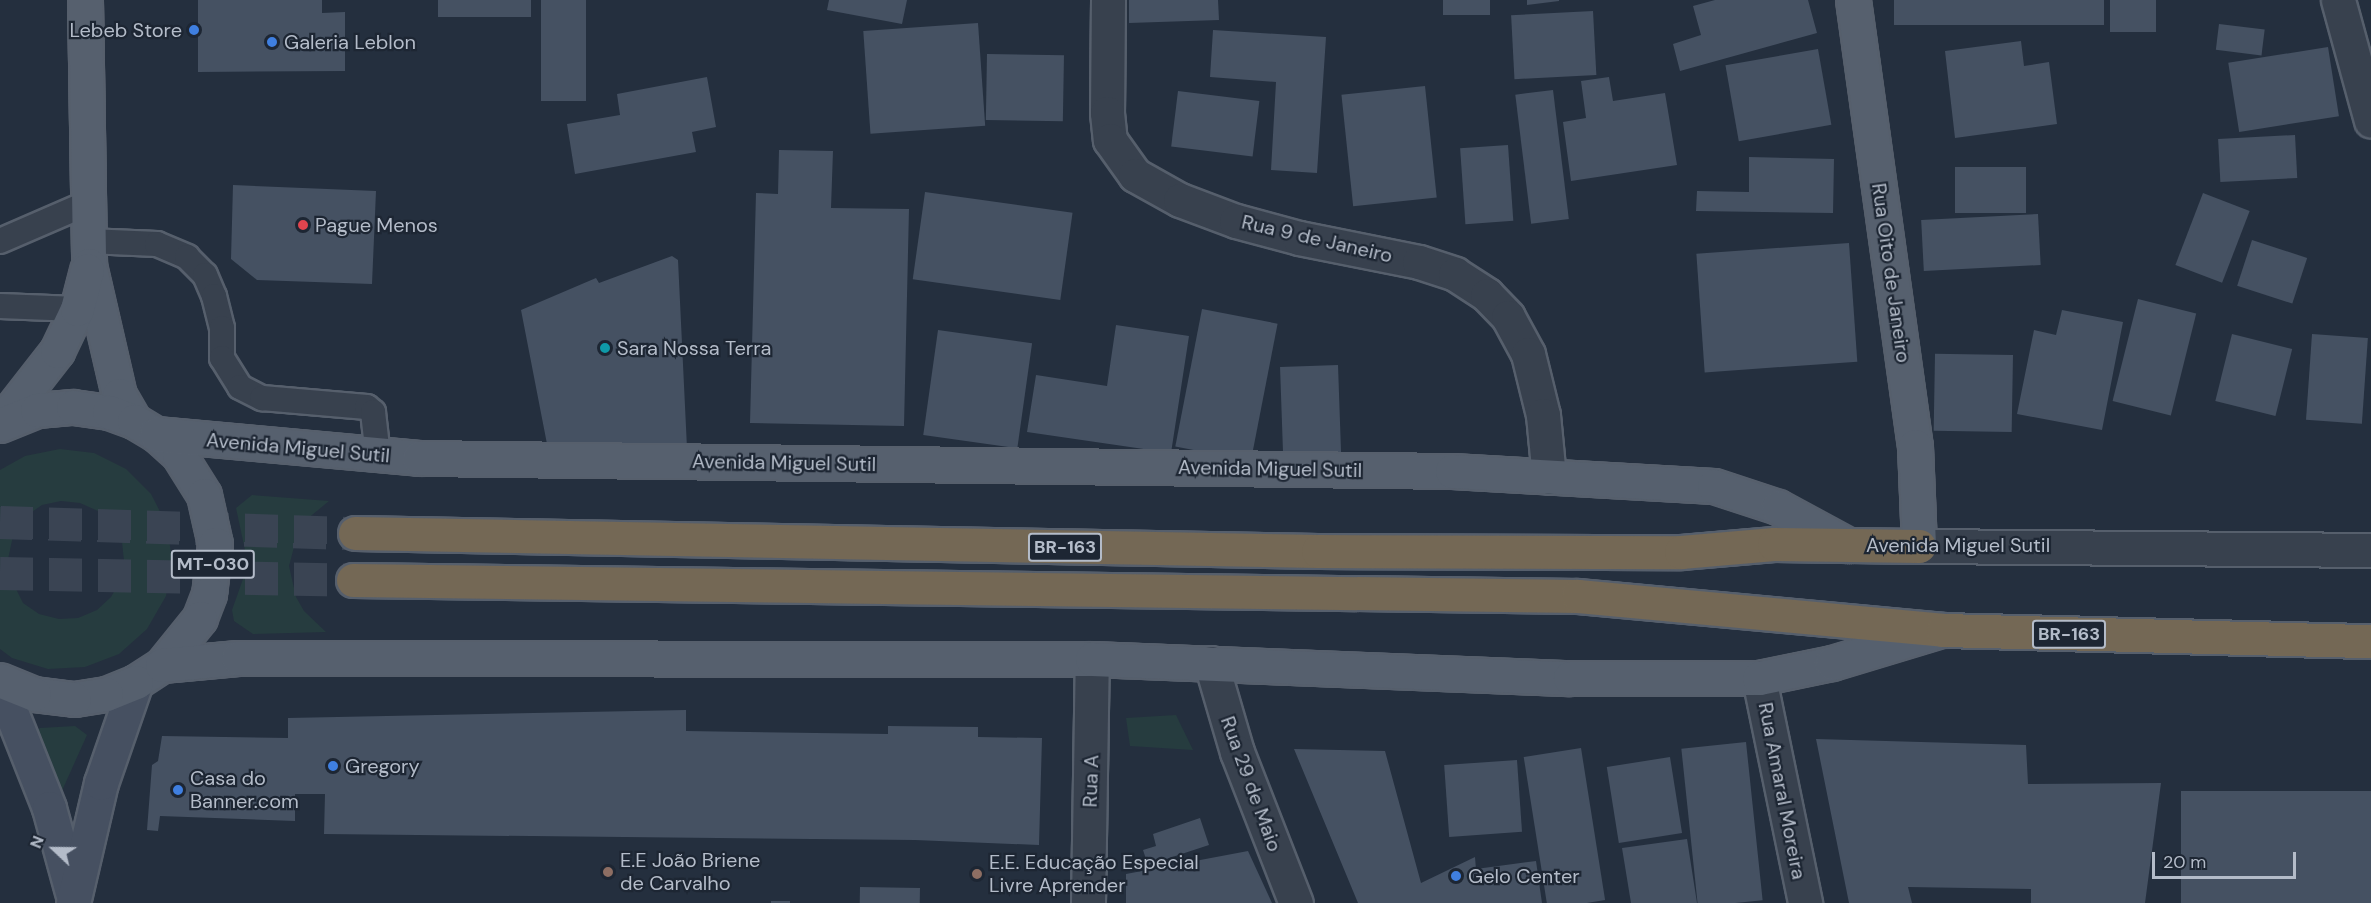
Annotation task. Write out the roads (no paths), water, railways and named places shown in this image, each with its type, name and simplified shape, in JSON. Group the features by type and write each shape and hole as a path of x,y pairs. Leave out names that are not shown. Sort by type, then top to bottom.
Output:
{"highway":[{"name":"BR-163","path":"355,533 1318,551 1680,552 1774,544 1848,545"},
{"name":"Avenida Miguel Sutil","path":"1848,545 1919,546"},
{"name":"BR-163","path":"353,580 1324,590 1578,596 1768,611 1943,630 2371,641"}],"main road":[{"name":"MT-030","path":"0,425 57,351 77,309 88,253 86,0"},
{"name":"Rua Oito de Janeiro","path":"1853,0 1916,446 1919,546"},
{"name":"MT-030","path":"0,682 34,694 74,699 106,694 149,674 200,618 209,594 215,544 204,495 179,455 145,428 119,395 88,253"},
{"name":"MT-030","path":"0,425 37,410 73,407 109,412 145,428"},
{"name":"Avenida Miguel Sutil","path":"145,428 378,456 1452,471 1714,486 1746,494 1848,545"},
{"path":"73,899 102,783 149,674 237,658 1092,659 1570,678 1759,678 1832,663 1943,630"},
{"path":"0,682 50,807 73,899"}],"street":[{"name":"Rua 9 de Janeiro","path":"1107,0 1110,140 1135,175 1180,200 1236,221 1299,238 1419,262 1455,274 1487,295 1508,317 1528,354 1543,415 1549,477"},
{"path":"2338,0 2371,121"},
{"name":"Avenida Miguel Sutil","path":"1919,546 2183,545 2371,550"},
{"name":"Rua A","path":"1088,903 1092,659"},
{"name":"Rua 29 de Maio","path":"1211,663 1237,752 1296,903"},
{"name":"Rua Amaral Moreira","path":"1759,678 1805,903"}],"lane":[{"path":"0,241 88,203"},
{"path":"88,253 157,244 187,257 205,274 214,296 222,328 222,358 240,387 262,398 368,407 373,412 378,456"},
{"path":"0,306 77,309"}],"tunnel":[{"path":"0,522 355,533"},
{"path":"0,573 353,580"}],"place":[{"name":"Lebeb Store","path":"194,30"},
{"name":"Galeria Leblon","path":"272,42"},
{"name":"Pague Menos","path":"303,225"},
{"name":"Sara Nossa Terra","path":"605,348"},
{"name":"Gregory","path":"333,766"},
{"name":"Casa do Banner.com","path":"178,790"},
{"name":"E.E João Briene de Carvalho","path":"608,872"},
{"name":"E.E. Educação Especial Livre Aprender","path":"977,874"},
{"name":"Gelo Center","path":"1456,876"}]}
